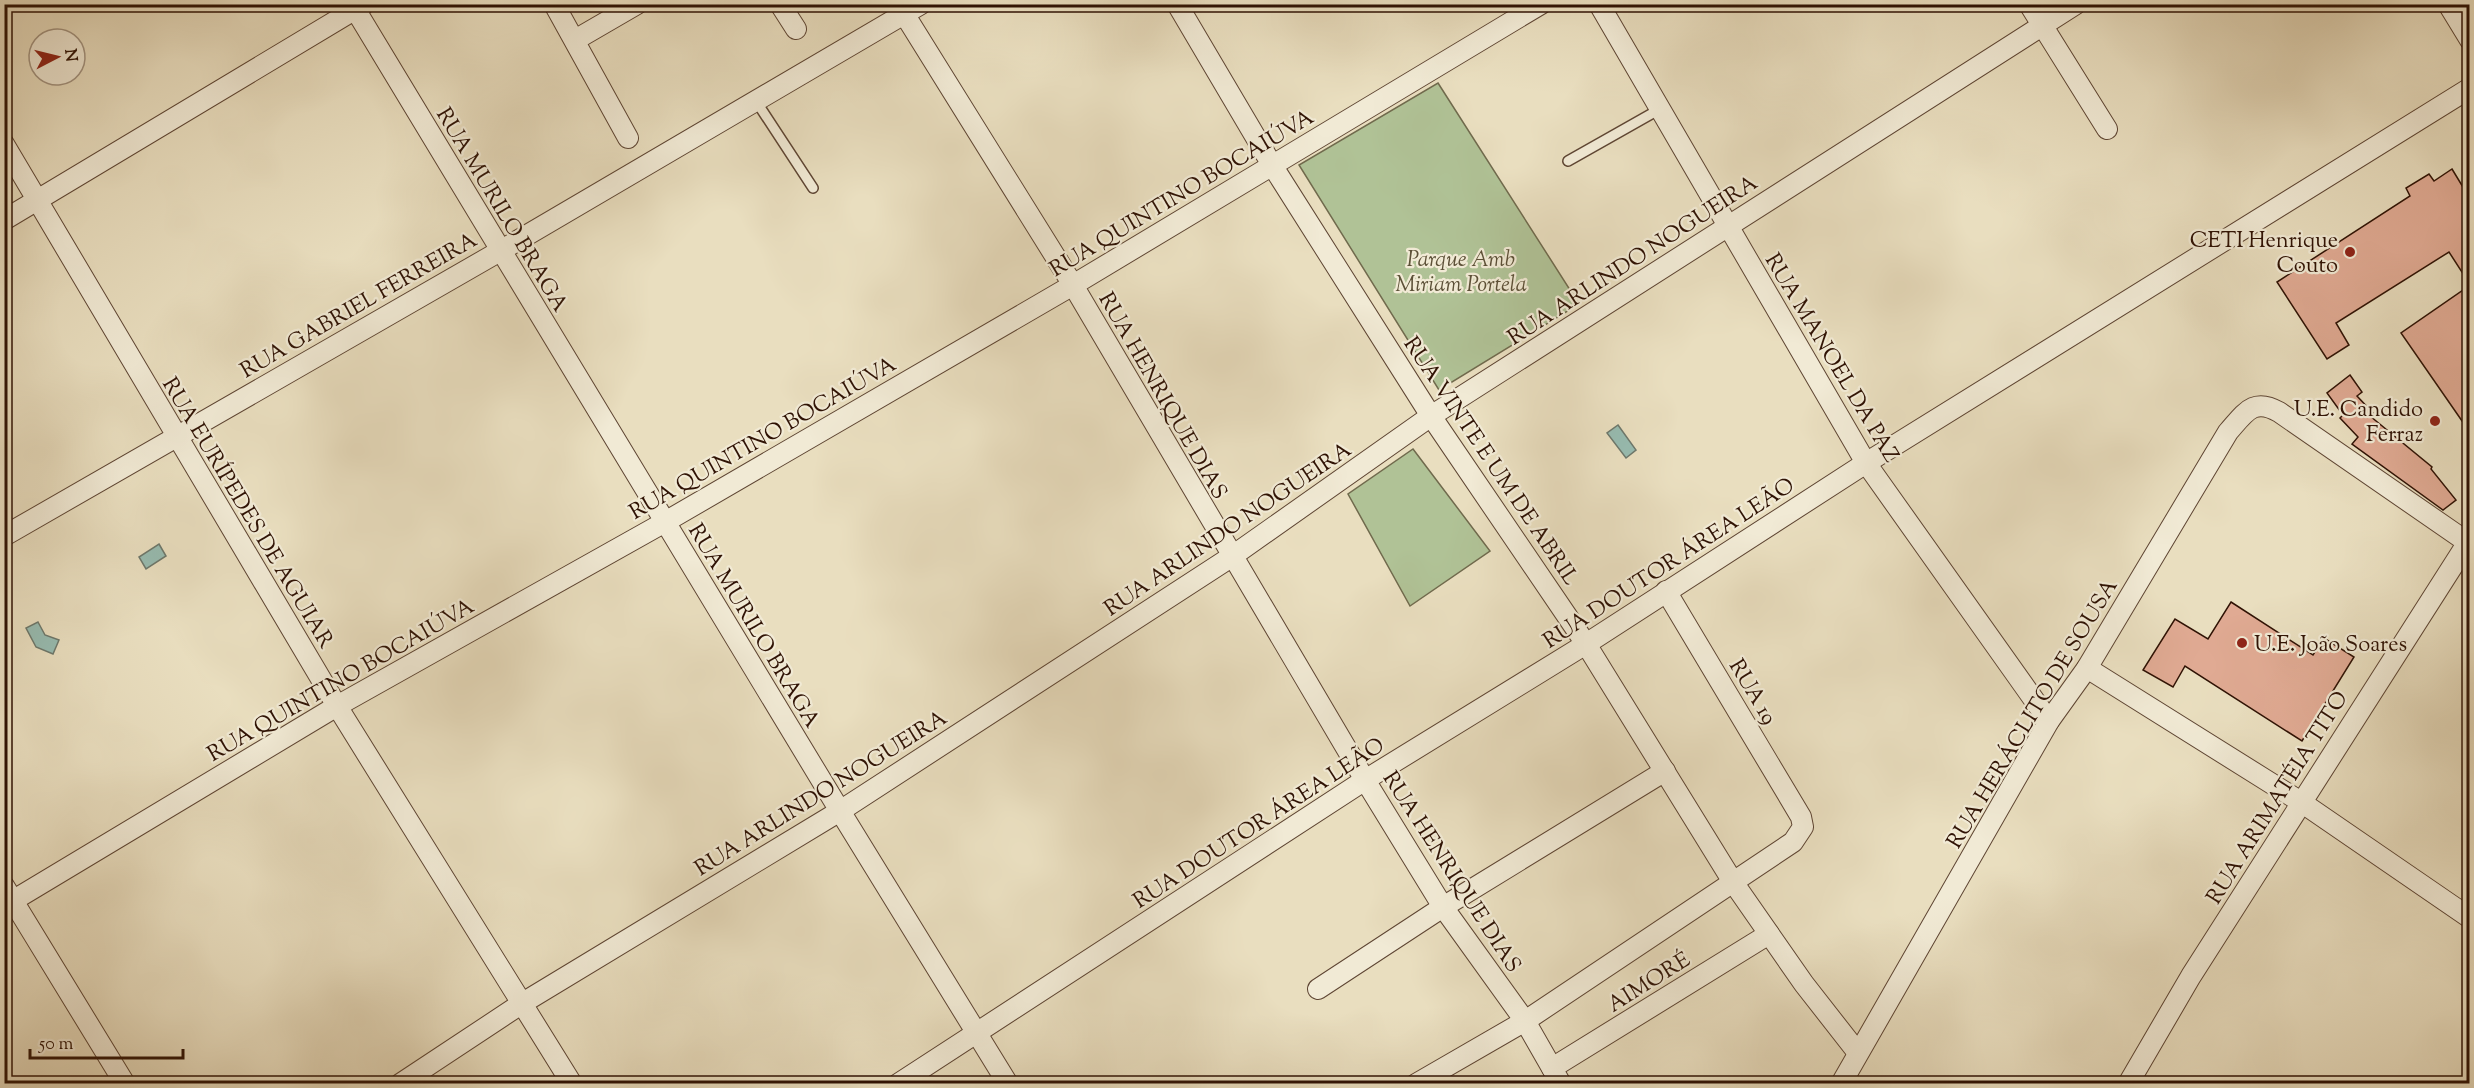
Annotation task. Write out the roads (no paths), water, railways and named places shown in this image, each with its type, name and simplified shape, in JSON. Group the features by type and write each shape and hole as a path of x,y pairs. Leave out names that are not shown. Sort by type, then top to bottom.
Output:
{"street":[{"path":"554,4 628,138"},
{"path":"575,40 638,4"},
{"path":"780,4 796,30"},
{"name":"RUA VINTE E UM DE ABRIL","path":"1177,4 1272,165 1431,416 1586,644 1733,882 1858,1053"},
{"name":"RUA QUINTINO BOCAIÚVA","path":"8,898 337,706 664,522 1073,285 1541,4"},
{"name":"RUA MANOEL DA PAZ","path":"1599,4 1866,463 2049,721"},
{"path":"2029,4 2107,129"},
{"name":"RUA ARLINDO NOGUEIRA","path":"400,1083 521,1004 840,811 1232,557 1431,416 2076,4"},
{"path":"2451,5 2469,40"},
{"path":"4,220 357,6"},
{"name":"RUA MURILO BRAGA","path":"357,6 500,251 1008,1083"},
{"name":"RUA GABRIEL FERREIRA","path":"4,536 500,251 756,101 908,8"},
{"name":"RUA HENRIQUE DIAS","path":"908,8 1365,780 1443,907 1525,1021 1557,1076"},
{"name":"RUA DOUTOR ÁREA LEÃO","path":"898,1083 1365,780 1586,644 1866,463 2469,87"},
{"name":"RUA EURÍPEDES DE AGUIAR","path":"4,144 337,706 572,1083"},
{"name":"RUA HERÁCLITO DE SOUSA","path":"1850,1080 1858,1053 2049,721 2087,668 2228,432 2246,411 2255,406 2266,405 2469,542"},
{"name":"RUA ARIMATÉIA TITO","path":"2128,1083 2191,976 2469,542"},
{"name":"RUA 19","path":"1666,591 1801,817 1803,826 1793,843 1733,882"},
{"path":"2087,668 2301,802 2469,918"},
{"path":"1318,989 1443,907 1665,771"},
{"path":"1416,1083 1525,1021 1733,882"},
{"path":"8,898 125,1083"},
{"name":"AIMORÉ","path":"1557,1076 1769,934"}],"lane":[{"path":"756,101 813,188"},
{"path":"1568,162 1660,109"}],"water":[{"path":"1618,425 1636,450 1626,458 1607,433"},
{"path":"159,544 166,556 146,569 139,557"},
{"path":"38,622 45,635 59,640 53,654 36,647 26,628"}],"place":[{"name":"CETI Henrique Couto","path":"2350,252"},
{"name":"U.E. Candido Ferraz","path":"2435,421"},
{"name":"U.E. João Soares","path":"2242,643"}],"park label":[{"name":"Parque Amb Miriam Portela","path":"1461,270"}]}
